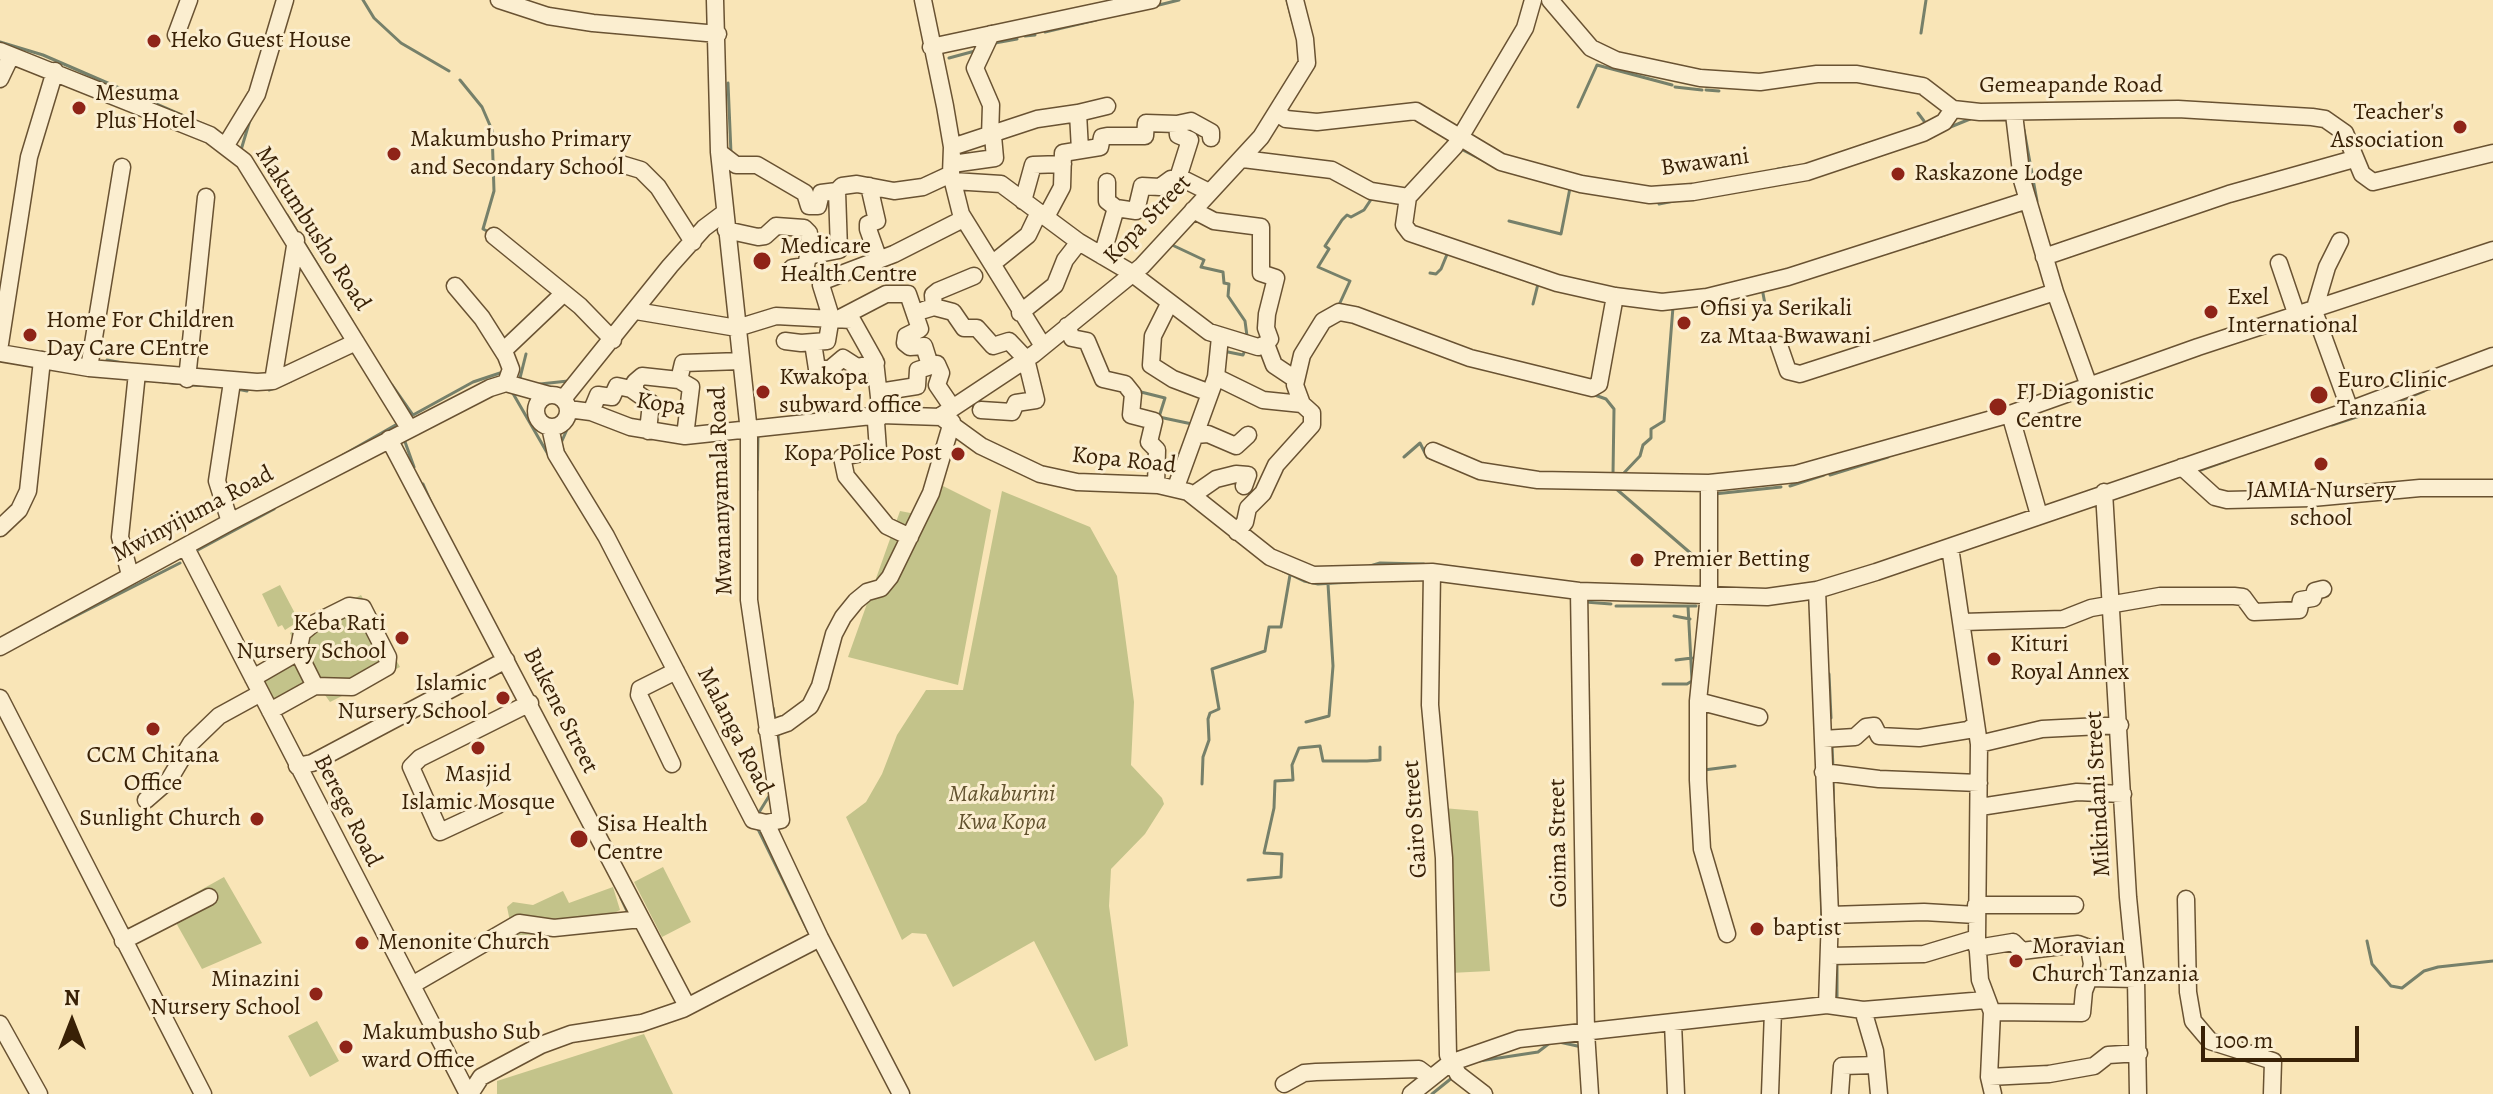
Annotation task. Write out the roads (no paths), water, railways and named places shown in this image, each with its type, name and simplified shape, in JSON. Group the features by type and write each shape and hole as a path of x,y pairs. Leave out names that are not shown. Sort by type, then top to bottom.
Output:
{"street":[{"path":"176,35 189,0"},
{"path":"226,145 257,94 285,0"},
{"path":"499,0 548,16 593,23 718,34"},
{"name":"Mwananyamala Road","path":"715,0 719,152 748,428 749,600 781,820 766,823"},
{"path":"923,0 952,147 952,173 963,219 1043,346"},
{"path":"931,47 1152,0"},
{"name":"Kopa Street","path":"948,416 1043,346 1132,273 1167,242 1209,192 1243,159 1277,113 1307,63 1305,39 1295,0"},
{"path":"1533,0 1525,28 1455,146 1408,197 1404,225 1410,233 1557,283 1615,296 1662,302 1707,297 1788,277 2028,200"},
{"name":"Gemeapande Road","path":"1550,0 1591,48 1616,60 1700,78 1760,82 1817,74 1857,74 1923,86 1953,109 2014,114 2136,109 2312,117 2336,124 2345,133 2362,174 2373,182 2493,153"},
{"path":"792,268 806,266 805,257 839,250 839,186 851,184 894,191 913,189 995,158 991,105 975,68 991,34"},
{"path":"0,79 6,54"},
{"name":"Makumbusho Road","path":"6,54 55,71 226,145 244,161 296,240 409,428"},
{"path":"0,344 29,157 55,71"},
{"path":"952,147 1037,119 1107,106"},
{"name":"Bwawani","path":"1277,113 1286,119 1317,122 1411,111 1501,162 1558,179 1637,193 1670,194 1807,172 1923,133 1944,122 1953,109"},
{"path":"1078,113 1080,150"},
{"path":"2014,114 2018,156 2028,200 2055,292 2089,386"},
{"path":"992,264 1028,235 1061,191 1063,153 1100,147 1102,137 1145,136 1146,123 1191,121 1211,132 1211,138"},
{"path":"1107,182 1107,201 1116,208 1136,211 1142,186 1160,187 1178,178 1190,140 1178,135 1177,124"},
{"path":"719,152 736,165 757,165 805,193 802,228"},
{"path":"1243,159 1332,170 1371,191 1408,197"},
{"path":"2044,257 2229,194 2354,159"},
{"path":"621,164 641,170 658,187 693,242"},
{"path":"1023,201 1033,165 1063,164"},
{"path":"89,368 122,167"},
{"path":"952,173 997,182 1079,242 1132,273 1169,304 1220,337 1258,347 1266,344 1270,339 1266,328 1267,314 1276,278 1261,273 1261,227 1214,221 1193,210"},
{"path":"1178,178 1209,192"},
{"path":"869,186 877,221 868,224 868,229 879,260"},
{"path":"806,205 817,207 821,193 837,191"},
{"path":"187,379 206,197"},
{"path":"1102,256 1116,208"},
{"path":"785,341 827,341 835,319 821,283 879,260 963,219"},
{"path":"550,427 562,424 554,402 613,340 693,242 725,222 758,237 765,236 776,226 802,228 808,231 810,256"},
{"path":"494,236 564,293 613,340"},
{"path":"273,381 296,240"},
{"path":"2340,241 2324,276 2314,311 2350,410"},
{"path":"1020,313 1055,285 1065,260 1079,242"},
{"path":"1433,451 1471,469 1538,480 1709,483 1796,474 2010,414 2493,250"},
{"path":"2279,263 2297,316"},
{"path":"934,307 933,295 938,291 974,276"},
{"path":"455,286 503,351 511,369 511,385"},
{"path":"1779,345 1788,371 1800,374 2055,292"},
{"path":"503,351 564,293"},
{"path":"835,319 891,293 908,294 920,329 906,336 905,343 910,347 924,346 930,365"},
{"path":"1302,404 1295,379 1313,334 1323,321 1339,312 1470,358 1592,388 1599,384 1615,296"},
{"path":"1169,304 1153,336 1151,365 1173,379 1213,385 1263,400 1302,404 1311,410 1312,425 1277,464 1263,493 1248,508 1245,522 1237,532"},
{"path":"915,313 934,307 953,312 963,327 977,328 993,346 1010,341 1026,359 1036,400 1017,403 1014,410 1008,413 981,410"},
{"path":"636,311 737,328 776,316 810,315 852,320 876,363 881,415 876,422 878,450 842,457 846,476 887,526 910,537"},
{"path":"810,315 810,343 817,369 830,369 843,358 857,367 876,363"},
{"path":"1067,326 1072,338 1087,341 1103,379 1125,384 1133,394 1131,415 1154,421 1149,442 1157,450 1156,485"},
{"path":"1176,487 1213,385 1220,337"},
{"path":"0,353 89,368 187,379 273,381 356,342"},
{"path":"1266,344 1274,365 1295,379"},
{"name":"Kopa Road","path":"948,416 981,446 1040,474 1077,482 1176,487 1193,495 1237,532 1289,568 1313,575 1432,572 1579,591 1767,597 1817,590 1950,547 2350,410 2493,356"},
{"path":"0,528 19,510 28,491 42,360"},
{"path":"679,380 683,363 741,361"},
{"path":"767,730 787,723 810,706 820,686 834,634 843,617 867,592 875,592 886,584 931,493 948,416 937,385 940,367 930,365 916,371 917,386 879,392"},
{"path":"130,575 120,537 137,373"},
{"path":"635,391 635,382 642,376 679,380 691,387 685,436"},
{"path":"230,522 217,481 232,382"},
{"name":"Kopa","path":"511,385 554,402 648,431 685,436 748,428"},
{"name":"Mwinyijuma Road","path":"0,647 409,428 511,385"},
{"path":"591,412 598,395 612,397 616,386 635,391 651,403 648,431"},
{"name":"Malanga Road","path":"554,402 538,420 550,427 556,454 606,536 753,820 766,823 896,1092"},
{"path":"2010,414 2039,515"},
{"path":"748,428 881,415 948,416"},
{"path":"1195,435 1208,434 1236,446 1248,435"},
{"name":"Bukene Street","path":"389,439 687,1006"},
{"path":"2182,467 2215,497 2227,500 2420,488 2493,488"},
{"path":"1193,495 1216,479 1236,474 1248,475 1244,486"},
{"path":"1709,483 1709,594 1698,701 1702,849 1727,934"},
{"name":"Mikindani Street","path":"2104,492 2136,979 2138,1094"},
{"path":"1950,547 1979,744 1977,943 1988,1006 1989,1077 1993,1094"},
{"name":"Berege Road","path":"186,548 469,1094"},
{"name":"Gairo Street","path":"1432,572 1430,705 1441,807 1450,1063"},
{"path":"1963,622 2063,619 2113,603 2160,596 2234,596 2243,597 2254,612 2299,610 2301,600 2313,598 2315,591 2323,589"},
{"path":"1817,590 1830,915 1827,1005"},
{"name":"Goima Street","path":"1579,591 1586,1032 1590,1094"},
{"path":"146,800 169,780 191,743 219,716 298,652 302,633 349,606 363,608 388,657 387,667 352,687 315,686 270,711"},
{"path":"298,652 315,686"},
{"path":"297,766 312,763 506,660"},
{"path":"672,764 639,695 640,689 676,671"},
{"path":"0,698 203,1094"},
{"path":"1698,701 1759,717"},
{"path":"498,805 440,832 411,767 420,758 530,703"},
{"path":"1823,739 1855,737 1866,727 1874,726 1879,736 1919,738 1968,730 1975,725"},
{"path":"1979,744 2042,729 2120,725"},
{"path":"1823,772 1848,772 1879,779 1979,783"},
{"path":"1980,807 2077,792 2123,794"},
{"path":"123,941 209,897"},
{"path":"2186,899 2188,992 2193,1021 2210,1041 2273,1061 2272,1094"},
{"path":"1830,915 2075,905"},
{"path":"412,985 519,923 554,928 641,919"},
{"path":"469,1094 481,1077 541,1045 571,1034 642,1023 687,1006 820,938"},
{"path":"1411,1094 1450,1063 1519,1039 1827,1005 1863,1010 1988,1006 2082,1013 2092,964 2089,948 2078,944 2022,951 2013,942 1977,943 1924,954 1830,956"},
{"path":"2089,978 2136,979"},
{"path":"1863,1010 1876,1065 1879,1094"},
{"path":"1770,1094 1773,1011"},
{"path":"1673,1023 1676,1094"},
{"path":"0,1024 39,1094"},
{"path":"1989,1077 2049,1074 2094,1066 2108,1055 2139,1053"},
{"path":"1450,1063 1466,1082 1484,1094"},
{"path":"1840,1094 1842,1066 1876,1065"},
{"path":"1284,1084 1304,1073 1316,1072 1419,1069 1431,1078"}],"waterway":[{"path":"363,0 374,18 401,43 449,71"},
{"path":"1155,6 1179,0"},
{"path":"1287,0 1293,23"},
{"path":"1921,33 1926,0"},
{"path":"1045,32 1096,20"},
{"path":"1025,36 1035,35"},
{"path":"995,43 1017,39"},
{"path":"0,42 43,55 207,126"},
{"path":"949,58 975,51"},
{"path":"1578,107 1597,65 1672,85"},
{"path":"460,80 482,107 492,130 494,191 483,229 489,232"},
{"path":"728,83 731,153"},
{"path":"1675,87 1702,90"},
{"path":"1706,90 1719,91"},
{"path":"1918,113 1924,121"},
{"path":"1948,128 1970,119"},
{"path":"241,150 250,120"},
{"path":"2024,130 2037,201"},
{"path":"1461,149 1490,164"},
{"path":"1778,173 1778,169 1790,167"},
{"path":"1509,221 1561,234 1570,188"},
{"path":"1659,204 1694,197"},
{"path":"1339,305 1350,281 1318,267 1329,249 1325,246 1342,220 1347,215 1351,217 1364,210 1372,198"},
{"path":"287,215 352,321"},
{"path":"1923,242 1947,234"},
{"path":"1170,244 1204,260 1201,267 1223,272 1224,283 1229,284 1228,296 1245,321 1247,336"},
{"path":"1430,273 1436,274 1441,269 1448,252"},
{"path":"1480,265 1507,274"},
{"path":"1533,304 1538,284"},
{"path":"1762,288 1767,315"},
{"path":"1622,475 1640,456 1643,445 1651,438 1651,429 1664,421 1673,307"},
{"path":"1223,351 1243,355 1246,348"},
{"path":"519,382 526,354"},
{"path":"107,360 123,363"},
{"path":"392,385 413,415 473,382 506,371"},
{"path":"269,390 291,381"},
{"path":"540,384 568,381"},
{"path":"163,382 184,384"},
{"path":"191,385 212,386"},
{"path":"2430,389 2439,385"},
{"path":"237,389 247,391"},
{"path":"511,390 549,456"},
{"path":"1137,391 1165,398 1159,417 1192,424"},
{"path":"2385,407 2424,391"},
{"path":"1592,394 1606,399 1614,409 1613,474"},
{"path":"2332,425 2378,410"},
{"path":"564,453 561,443 573,416"},
{"path":"343,455 399,423"},
{"path":"757,490 758,435"},
{"path":"404,439 414,467"},
{"path":"1404,457 1420,443 1427,457 1433,459"},
{"path":"1830,475 1888,457"},
{"path":"2195,472 2229,460"},
{"path":"1790,486 1824,475"},
{"path":"423,484 433,507"},
{"path":"1614,487 1702,563"},
{"path":"1714,494 1781,487"},
{"path":"196,551 274,509"},
{"path":"44,632 180,563"},
{"path":"1370,566 1380,563 1424,564"},
{"path":"1444,566 1500,573"},
{"path":"1283,571 1318,584 1368,581"},
{"path":"1202,784 1203,757 1209,740 1208,719 1210,713 1219,709 1212,669 1265,651 1269,627 1281,627 1290,575"},
{"path":"1306,722 1329,716 1333,666 1328,584"},
{"path":"1585,602 1611,604"},
{"path":"1616,606 1696,606"},
{"path":"1663,684 1687,684 1692,681 1688,606"},
{"path":"1674,616 1690,619"},
{"path":"513,657 519,672"},
{"path":"1676,660 1692,658"},
{"path":"1829,674 1831,718"},
{"path":"679,693 697,728"},
{"path":"773,708 775,720"},
{"path":"778,735 780,767"},
{"path":"1832,744 1833,769"},
{"path":"1248,880 1281,877 1282,854 1264,853 1274,808 1275,781 1293,780 1292,765 1299,748 1320,746 1323,761 1367,761 1380,760 1380,747"},
{"path":"1704,770 1735,766"},
{"path":"1833,780 1834,822"},
{"path":"758,814 771,793"},
{"path":"757,827 808,931"},
{"path":"1835,838 1836,866"},
{"path":"1820,860 1822,924"},
{"path":"621,898 628,913"},
{"path":"2367,941 2372,964 2391,986 2402,988 2424,971 2493,961"},
{"path":"1837,962 1837,1002"},
{"path":"1479,1061 1538,1052 1551,1042"},
{"path":"1559,1042 1582,1047"},
{"path":"1432,1094 1453,1077"}],"place":[{"name":"Heko Guest House","path":"154,41"},
{"name":"Mesuma Plus Hotel","path":"79,108"},
{"name":"Teacher's Association","path":"2460,127"},
{"name":"Makumbusho Primary and Secondary School","path":"394,154"},
{"name":"Raskazone Lodge","path":"1898,174"},
{"name":"Medicare Health Centre","path":"762,261"},
{"name":"Exel International","path":"2211,312"},
{"name":"Ofisi ya Serikali za Mtaa Bwawani","path":"1684,323"},
{"name":"Home For Children Day Care CEntre","path":"30,335"},
{"name":"Kwakopa subward office","path":"763,392"},
{"name":"Euro Clinic Tanzania","path":"2319,395"},
{"name":"FJ Diagonistic Centre","path":"1998,407"},
{"name":"Kopa Police Post","path":"958,454"},
{"name":"JAMIA Nursery school","path":"2321,464"},
{"name":"Premier Betting","path":"1637,560"},
{"name":"Keba Rati Nursery School","path":"402,638"},
{"name":"Kituri Royal Annex","path":"1994,659"},
{"name":"Islamic Nursery School","path":"503,698"},
{"name":"CCM Chitana Office","path":"153,729"},
{"name":"Masjid Islamic Mosque","path":"478,748"},
{"name":"Sunlight Church","path":"257,819"},
{"name":"Sisa Health Centre","path":"579,839"},
{"name":"baptist","path":"1757,929"},
{"name":"Menonite Church","path":"362,943"},
{"name":"Moravian Church Tanzania","path":"2016,961"},
{"name":"Minazini Nursery School","path":"316,994"},
{"name":"Makumbusho Sub ward Office","path":"346,1047"}],"park label":[{"name":"Makaburini Kwa Kopa","path":"1002,809"}]}
